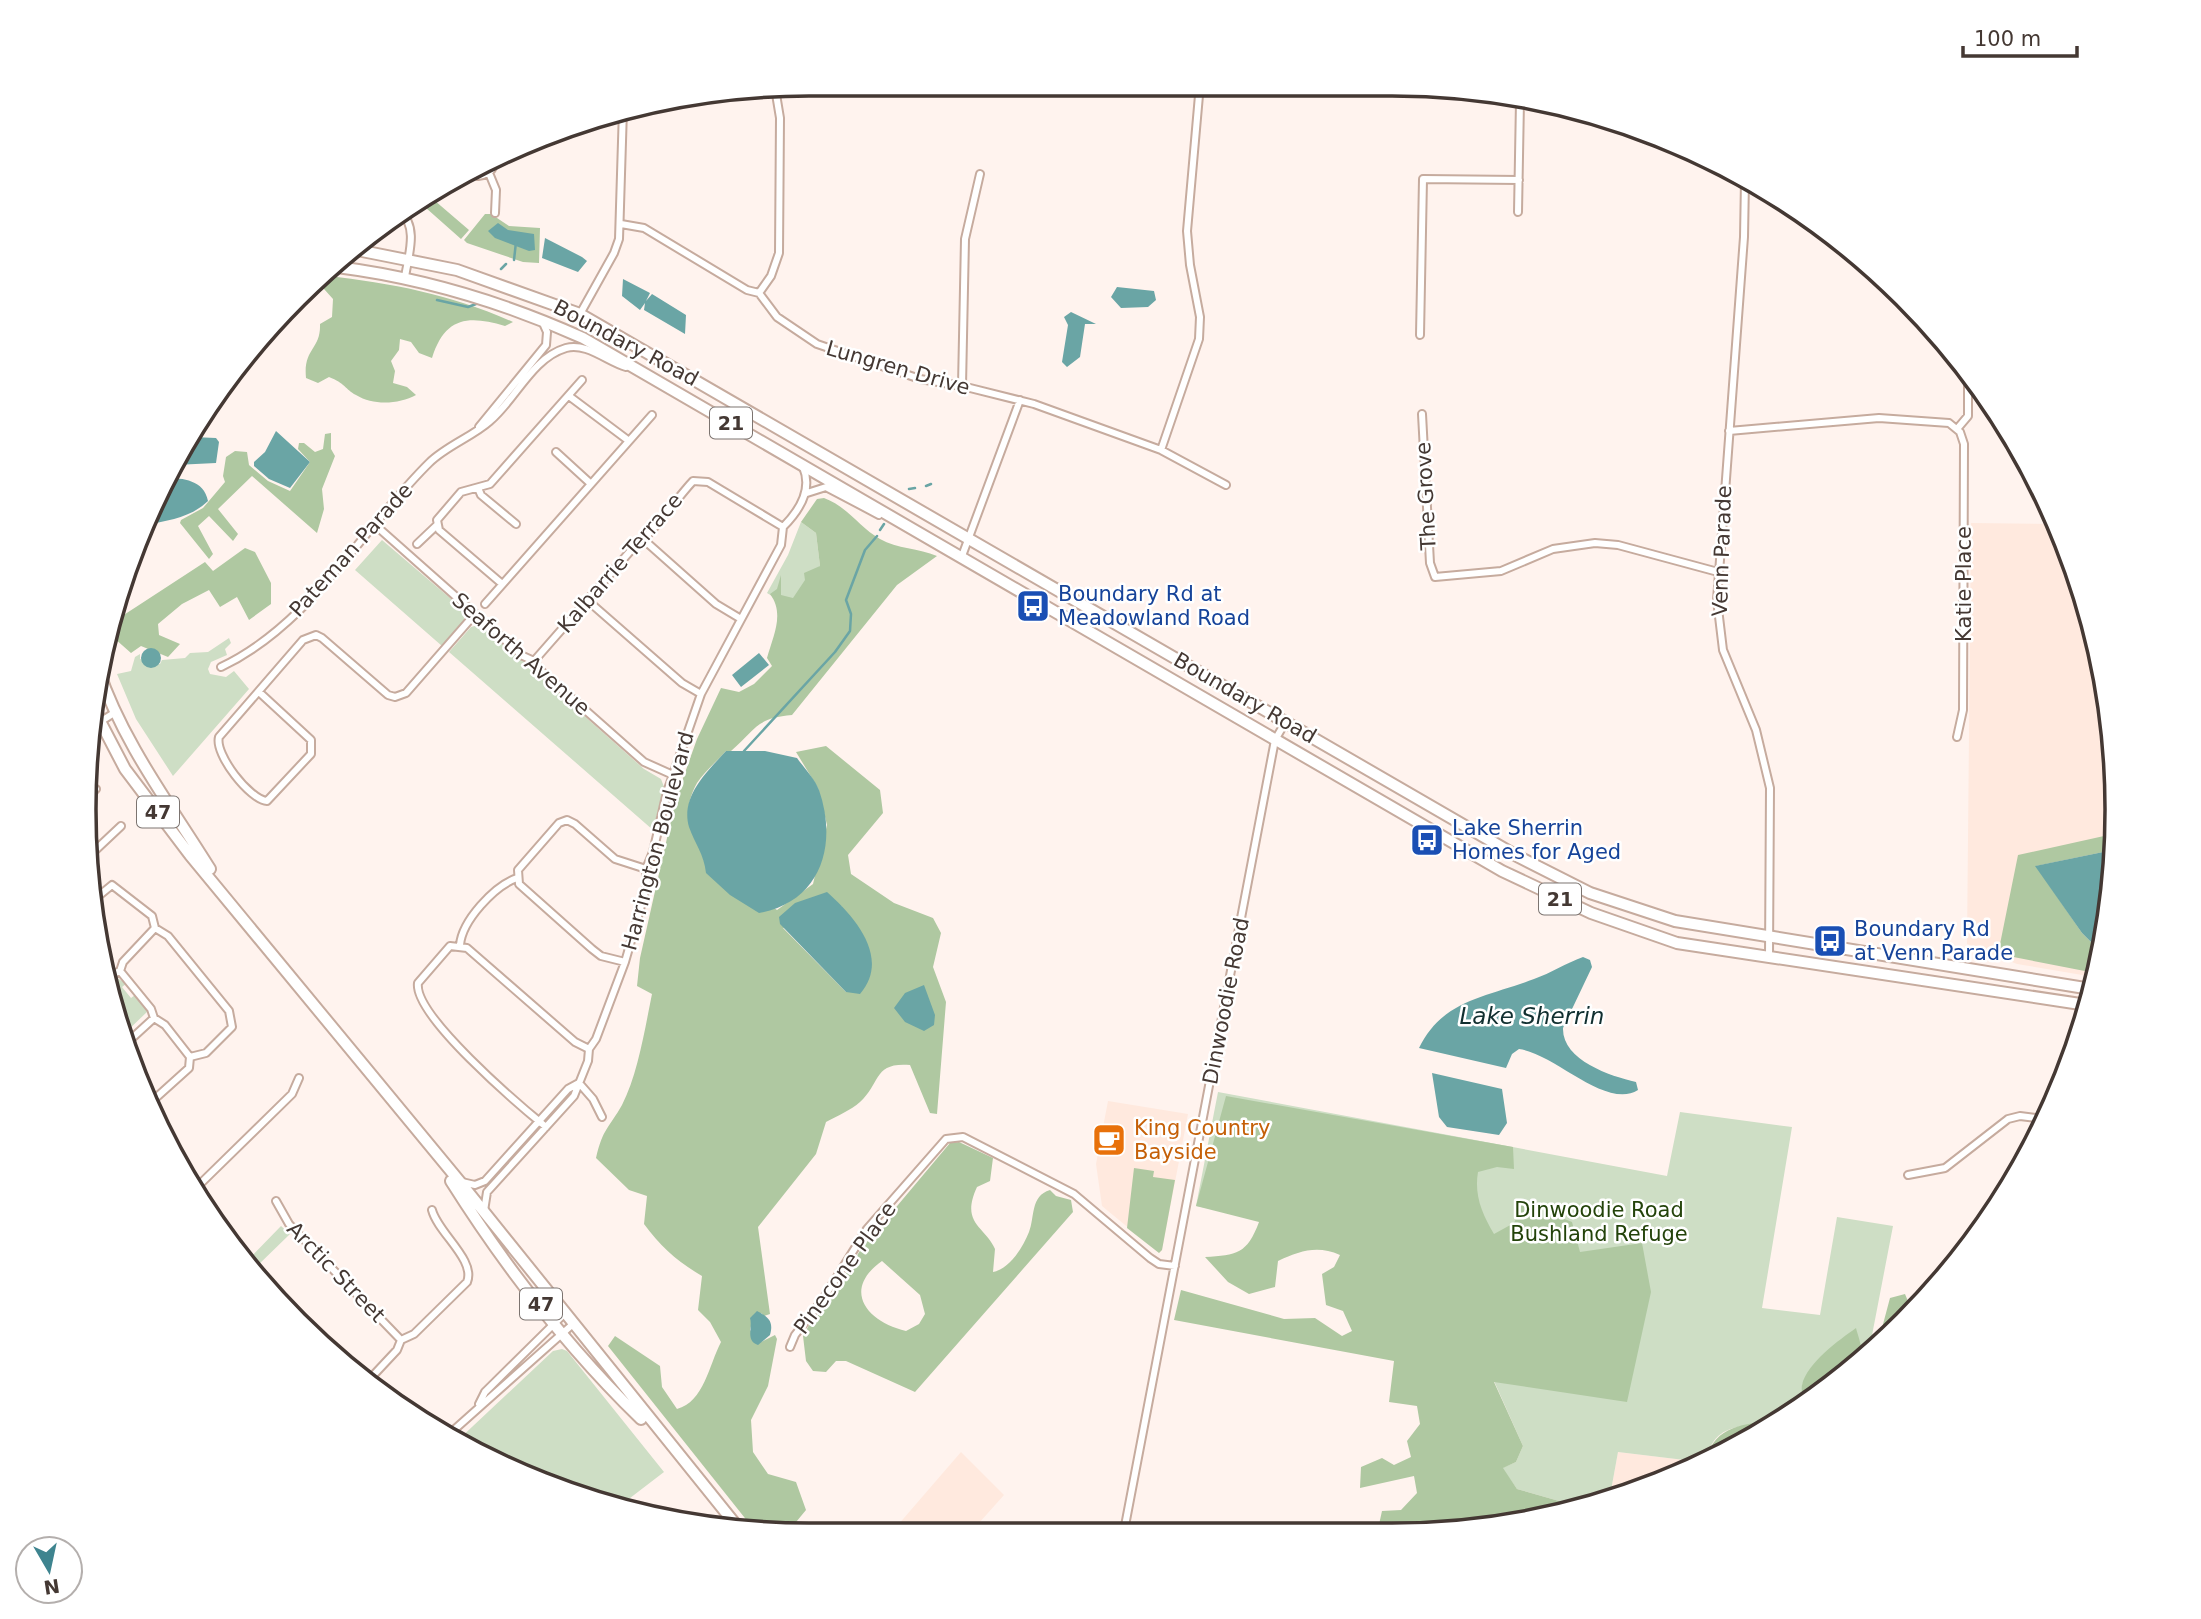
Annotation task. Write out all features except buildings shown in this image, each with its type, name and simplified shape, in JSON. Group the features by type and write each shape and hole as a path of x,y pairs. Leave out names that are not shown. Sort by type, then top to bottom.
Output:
{"highway":[{"name":"Boundary Road","path":"366,251 407,258 500,283 580,314 1517,856 1590,893 1675,921 2082,987"},
{"name":"Boundary Road","path":"345,268 405,277 455,289 542,319 642,371 1502,870 1591,914 1677,943 2077,1003"},
{"name":"47","path":"106,692 133,750 226,896"},
{"name":"47","path":"101,731 141,791 460,1182 671,1449 730,1518"},
{"name":"47","path":"429,1145 506,1259 555,1322 613,1392 671,1449"}],"street":[{"path":"1161,450 1199,339 1200,317 1190,265 1188,231 1199,96"},
{"path":"759,293 771,276 779,253 780,118 777,97"},
{"path":"1518,212 1520,108"},
{"path":"580,314 614,253 621,224 623,122"},
{"path":"489,173 496,190 495,213"},
{"path":"962,386 964,247 980,174"},
{"path":"1420,335 1423,179 1519,180"},
{"name":"Venn Parade","path":"1745,190 1744,237 1718,572 1719,626 1724,650 1756,730 1770,788 1769,956"},
{"path":"405,277 410,224 407,220"},
{"name":"Lungren Drive","path":"621,224 644,228 747,290 759,293 777,317 817,344 920,379 1020,400 1161,450 1226,485"},
{"name":"Pateman Parade","path":"478,428 547,345 547,332 542,319"},
{"name":"Pateman Parade","path":"221,667 245,655 280,629 432,460 490,422 544,360 566,348 580,347 622,366 642,371"},
{"path":"417,544 437,525 461,492 489,484 582,380"},
{"path":"1729,431 1861,418 1950,423 1959,431 1968,416 1969,391"},
{"path":"569,396 629,441"},
{"path":"962,556 1020,400"},
{"name":"The Grove","path":"1422,414 1430,563 1435,577 1501,571 1553,549 1595,543 1618,545 1718,572"},
{"path":"485,604 652,415"},
{"name":"Katie Place","path":"1956,737 1964,696 1964,444 1959,431"},
{"path":"556,452 592,484"},
{"path":"802,464 807,478 807,493 826,487 921,537 934,541"},
{"name":"Kalbarrie Terrace","path":"534,661 633,548 644,540 650,529 693,481 699,479 783,527"},
{"path":"478,488 481,495 516,524"},
{"name":"Harrington Boulevard","path":"484,1213 487,1192 574,1096 588,1060 589,1049 596,1039 625,962 647,885 646,869 673,775 701,694 781,545 783,527 807,493"},
{"name":"Seaforth Avenue","path":"374,524 523,656 534,661 540,670 644,762 673,775"},
{"path":"437,525 501,583"},
{"path":"644,540 716,604 741,619"},
{"path":"587,600 682,682 701,694"},
{"path":"259,692 311,740 313,747 311,754 267,801 256,799 221,756 217,744 219,737 303,640 316,635 388,695 401,696 475,614"},
{"path":"102,721 114,713"},
{"name":"Dinwoodie Road","path":"1126,1523 1275,740 1286,721"},
{"path":"625,962 601,956 592,949 519,884 517,870 559,823 567,820 615,859 646,869"},
{"path":"98,848 121,826"},
{"path":"460,945 461,931 505,882 517,878"},
{"path":"101,894 112,885 152,916 155,928 168,936 233,1019 232,1027 206,1053 190,1057"},
{"path":"120,971 122,962 155,928"},
{"path":"546,1128 464,1054 418,998 418,984 450,946 460,945 467,948 575,1042 589,1049"},
{"path":"116,973 120,971"},
{"path":"120,971 151,1009 154,1018 165,1025 190,1057 189,1068 157,1096"},
{"path":"133,1037 154,1018"},
{"path":"202,1182 292,1094 299,1078"},
{"path":"460,1182 475,1185 485,1181 568,1089 579,1083 593,1099 602,1116"},
{"path":"1908,1175 1945,1168 2008,1119 2020,1116 2034,1118"},
{"name":"Pinecone Place","path":"790,1347 795,1335 823,1299 867,1229 946,1139 955,1137 962,1137 1074,1194 1158,1264 1175,1266"},
{"name":"Arctic Street","path":"276,1201 289,1224 401,1340"},
{"path":"374,1374 397,1350 401,1340 414,1334 467,1282 470,1275 469,1266 436,1224 432,1210"},
{"path":"478,1406 485,1392 565,1313"},
{"path":"455,1428 478,1406 491,1400 573,1324"}],"shaded area":[{"path":"1971,523 2044,524 2067,580 2080,625 2099,716 2105,810 2099,903 2091,949 2085,975 2017,964 1967,944"},
{"name":"King Country Bayside","path":"1108,1101 1188,1114 1162,1250 1159,1253 1102,1206 1096,1164"},
{"path":"961,1452 1004,1495 979,1523 900,1523"},
{"path":"1618,1452 1683,1460 1621,1485 1612,1488"}],"green space":[{"path":"436,202 469,230 461,239 426,208"},
{"path":"485,214 491,214 509,226 540,228 539,263 523,262 467,243 464,240"},
{"path":"335,277 375,282 445,297 513,322 505,326 469,320 451,327 437,344 432,358 419,353 411,342 400,339 399,350 391,361 395,371 393,383 407,387 416,395 394,402 371,401 356,395 329,377 318,383 306,378 307,361 318,339 320,324 332,317 333,299 324,289"},
{"path":"331,433 331,449 335,456 322,489 324,509 317,533 252,476 218,509 238,534 233,541 209,516 198,526 213,554 209,559 180,523 203,508 225,482 223,476 226,457 235,451 247,452 249,465 268,481 290,491 310,462 298,449 299,443 304,443 315,452 323,449 325,434"},
{"path":"824,498 887,542 937,556 897,585 792,715 763,722 731,751 726,751 707,771 697,783 689,805 690,825 697,842 709,858 725,873 777,910 813,884 827,825 818,788 796,752 826,746 880,790 883,813 848,855 851,874 894,903 933,918 941,933 933,967 946,1002 937,1114 930,1113 910,1065 898,1065 883,1070 860,1102 826,1122 816,1154 758,1227 770,1314 764,1316 761,1313 752,1322 750,1330 761,1342 775,1335 777,1339 768,1386 751,1420 753,1452 768,1474 796,1482 806,1510 796,1522 746,1520 608,1346 615,1336 660,1366 662,1387 677,1409 694,1399 700,1391 721,1342 710,1322 698,1310 702,1276 670,1253 644,1224 647,1196 629,1190 596,1158 604,1134 628,1093 644,1036 652,994 637,986 640,958 676,798 697,739 721,688 739,692 754,684 772,666 767,658 775,633 777,609 770,594 777,589 781,575 781,595 793,598 805,580 804,573 820,566 816,533 801,522 817,499","holes":["842,906 846,992 783,928"]},
{"path":"801,522 816,533 820,566 790,607 767,593 788,555"},
{"path":"382,540 464,610 464,622 442,646 355,570"},
{"path":"245,548 255,552 271,583 271,604 249,620 237,597 220,607 209,590 182,604 158,624 159,635 180,644 168,657 141,646 131,653 117,641 124,615 205,562 213,571"},
{"path":"478,625 519,656 644,769 661,779 664,787 653,830 449,652 471,627"},
{"path":"229,638 231,643 225,649 227,655 211,662 208,669 210,674 226,677 234,671 249,689 173,776 136,719 117,674 131,671 135,657 140,654 140,659 160,664 162,660 185,658 190,653 208,652"},
{"path":"2104,836 2103,852 2036,866 2082,933 2092,943 2086,971 1998,954 2018,855"},
{"path":"117,978 126,984 122,987 131,998 135,995 148,1011 131,1028"},
{"name":"Dinwoodie Road Bushland Refuge","path":"1218,1092 1667,1176 1680,1112 1792,1127 1762,1308 1820,1315 1837,1217 1893,1226 1872,1337 1862,1346 1842,1362 1802,1384 1802,1392 1788,1403 1752,1424 1725,1431 1707,1449 1683,1460 1618,1452 1612,1488 1561,1502 1517,1489 1502,1468 1516,1462 1523,1446 1494,1381 1651,1292 1196,1206"},
{"path":"1226,1096 1513,1147 1514,1169 1497,1167 1478,1172 1480,1204 1494,1234 1514,1223 1523,1202 1572,1222 1580,1252 1642,1243 1651,1292 1627,1402 1494,1382 1523,1446 1516,1462 1503,1468 1517,1489 1561,1502 1485,1517 1379,1523 1382,1511 1401,1510 1417,1493 1414,1476 1360,1488 1361,1467 1382,1458 1394,1465 1411,1457 1407,1441 1420,1424 1417,1406 1389,1402 1394,1361 1174,1320 1181,1290 1284,1319 1315,1318 1342,1336 1352,1331 1343,1311 1326,1305 1322,1274 1334,1267 1340,1255 1316,1250 1286,1257 1278,1261 1275,1287 1249,1294 1228,1282 1205,1257 1240,1251 1250,1241 1259,1222 1196,1206"},
{"path":"959,1142 993,1158 990,1181 977,1187 971,1209 976,1223 995,1249 993,1272 1005,1267 1019,1250 1029,1232 1036,1202 1044,1193 1050,1190 1056,1196 1071,1200 1073,1212 915,1392 846,1361 836,1361 826,1372 813,1371 806,1361 803,1336 809,1325 825,1308 861,1249 950,1143","holes":["882,1261 920,1295 925,1314 919,1324 906,1331 892,1327 870,1313 861,1294 863,1283"]},
{"path":"1134,1168 1154,1171 1153,1177 1175,1180 1162,1250 1159,1253 1127,1228"},
{"path":"281,1226 290,1234 260,1263 253,1255"},
{"path":"1905,1294 1908,1301 1882,1327 1890,1298"},
{"path":"1856,1328 1861,1347 1802,1392 1802,1385 1810,1369"},
{"path":"553,1351 567,1351 664,1472 629,1499 580,1485 537,1468 465,1433"},
{"path":"1755,1423 1711,1447 1724,1433"}],"water":[{"path":"498,223 508,230 534,234 535,250 529,251 495,238 488,231"},
{"path":"545,238 587,261 578,272 542,258"},
{"path":"623,279 650,293 646,301 652,294 686,315 685,334 644,310 645,303 640,310 622,296"},
{"path":"1117,287 1154,291 1156,300 1148,307 1121,308 1111,297"},
{"path":"1071,312 1096,324 1085,324 1080,357 1067,367 1062,362 1068,325 1064,317"},
{"path":"276,431 310,462 290,488 269,479 254,466 254,462 265,452"},
{"path":"201,437 216,438 219,442 216,463 186,464"},
{"path":"178,479 197,484 206,494 208,501 187,515 157,523"},
{"path":"151,648 158,651 161,658 158,665 151,668 144,665 141,658 144,651"},
{"path":"759,653 769,665 741,687 732,675"},
{"path":"726,751 765,751 797,758 817,786 824,811 825,850 810,884 797,897 780,907 759,913 730,895 706,873 689,827 688,805 692,795 697,785"},
{"path":"2103,852 2092,943 2082,933 2035,866"},
{"path":"827,892 858,926 871,952 869,980 860,994 846,992 780,924 779,917 795,903"},
{"name":"Lake Sherrin","path":"1583,957 1590,960 1592,967 1563,1028 1565,1039 1570,1049 1589,1065 1613,1076 1636,1082 1638,1090 1625,1094 1611,1093 1548,1060 1519,1049 1512,1054 1506,1068 1419,1048 1440,1019 1454,1009 1540,977"},
{"path":"924,985 935,1015 934,1025 924,1031 905,1022 894,1008 905,993"},
{"path":"1432,1073 1502,1089 1507,1123 1499,1135 1447,1127 1439,1117"},
{"path":"757,1311 771,1323 770,1335 758,1345 752,1340 750,1333 750,1318"}],"waterway":[{"path":"514,260 516,242"},
{"path":"501,269 506,264"},
{"path":"437,300 468,307 476,304"},
{"path":"926,486 931,484"},
{"path":"909,489 915,488"},
{"path":"880,530 884,524"},
{"path":"744,751 835,652 850,631 851,614 846,600 865,550 877,536"}],"place":[{"name":"Boundary Rd at Meadowland Road","path":"1033,606"},
{"name":"Lake Sherrin Homes for Aged","path":"1427,840"},
{"name":"Boundary Rd at Venn Parade","path":"1830,941"},
{"name":"King Country Bayside","path":"1109,1140"}]}
